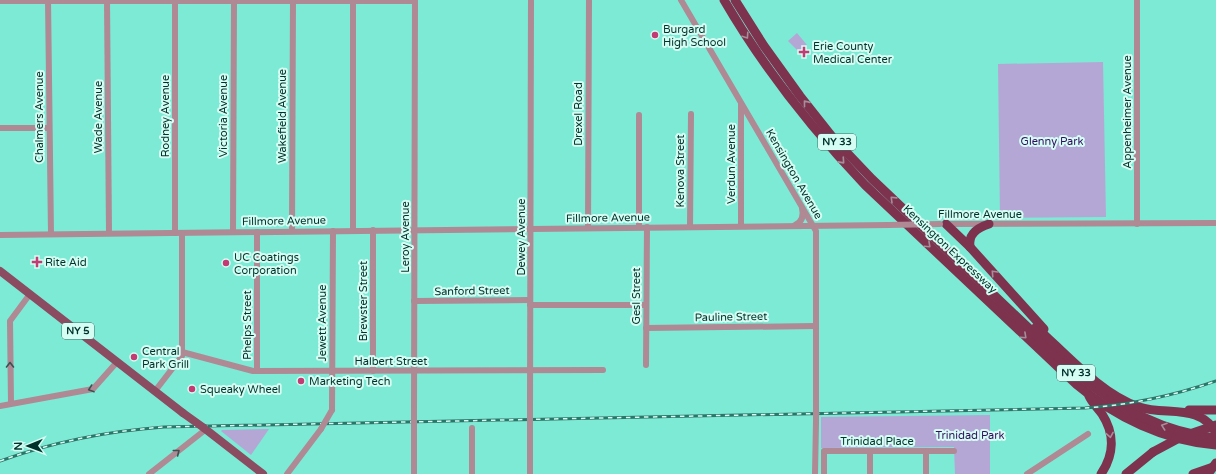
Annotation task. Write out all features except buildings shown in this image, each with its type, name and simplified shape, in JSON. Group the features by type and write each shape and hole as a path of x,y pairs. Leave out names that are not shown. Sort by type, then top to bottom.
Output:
{"highway":[{"name":"Kensington Expressway","path":"724,0 767,67 817,133 844,163 952,267 1088,394 1118,413 1153,430 1182,439 1216,445"},
{"name":"Kensington Expressway","path":"735,0 773,58 834,139 872,178 1076,373 1109,398 1130,411 1161,425 1216,438"},
{"path":"943,224 970,247 1062,346 1066,354"},
{"path":"970,247 969,240 972,233 980,227 989,224"},
{"path":"962,264 978,275 1106,389 1136,406 1155,411 1184,412 1216,410"},
{"path":"1088,394 1091,402 1106,422 1111,437 1111,452 1101,474"},
{"path":"1184,412 1198,415 1206,420 1216,433"},
{"path":"1126,474 1153,452 1181,437 1216,425"},
{"path":"1208,474 1216,463"},
{"path":"1193,474 1216,466"}],"main road":[{"name":"NY 5","path":"0,271 263,474"}],"street":[{"name":"Chalmers Avenue","path":"48,0 50,234"},
{"name":"Wade Avenue","path":"107,0 109,234"},
{"name":"Rodney Avenue","path":"175,0 175,233"},
{"name":"Victoria Avenue","path":"233,232 234,0"},
{"name":"Wakefield Avenue","path":"292,231 293,0"},
{"path":"353,0 353,231"},
{"name":"Dewey Avenue","path":"530,474 531,0"},
{"name":"Drexel Road","path":"588,228 589,0"},
{"name":"Kensington Avenue","path":"681,0 816,231 816,474"},
{"name":"Appenheimer Avenue","path":"1137,0 1137,224"},
{"path":"0,1 415,1"},
{"name":"Leroy Avenue","path":"414,474 415,1"},
{"name":"Verdun Avenue","path":"741,102 741,226"},
{"name":"Kenova Street","path":"690,227 691,114"},
{"path":"639,115 639,227"},
{"path":"0,128 49,128"},
{"path":"793,226 802,219 804,214 801,204"},
{"name":"Fillmore Avenue","path":"0,235 943,224 1216,223"},
{"name":"Gesl Street","path":"646,365 647,227"},
{"name":"Brewster Street","path":"373,230 373,371"},
{"name":"Jewett Avenue","path":"287,474 322,429 332,410 333,231"},
{"name":"Phelps Street","path":"257,232 257,370"},
{"path":"155,391 182,356 182,233"},
{"path":"11,404 10,321 30,294"},
{"name":"Sanford Street","path":"414,301 646,305"},
{"name":"Pauline Street","path":"646,328 816,326"},
{"name":"Halbert Street","path":"182,352 257,370 603,370"},
{"path":"0,406 93,390 117,362"},
{"path":"472,428 472,474"},
{"path":"149,474 204,429"},
{"path":"1026,474 1088,434"},
{"name":"Trinidad Place","path":"824,474 824,450 954,451"},
{"path":"870,451 870,474"},
{"path":"926,451 926,474"}],"green space":[{"path":"797,33 807,45 799,52 788,41"},
{"name":"Glenny Park","path":"1103,62 1106,217 1000,218 998,64"},
{"name":"Trinidad Park","path":"990,415 990,474 955,474 954,447 821,448 821,417"},
{"path":"269,429 251,455 221,431 222,430"}],"railway":[{"path":"0,461 40,448 81,438 122,431 164,427 1085,408 1118,405 1151,399 1216,381"}],"place":[{"name":"Burgard High School","path":"655,35"},
{"name":"Erie County Medical Center","path":"804,52"},
{"name":"Rite Aid","path":"37,262"},
{"name":"UC Coatings Corporation","path":"226,263"},
{"name":"Central Park Grill","path":"134,357"},
{"name":"Marketing Tech","path":"301,381"},
{"name":"Squeaky Wheel","path":"192,389"}]}
